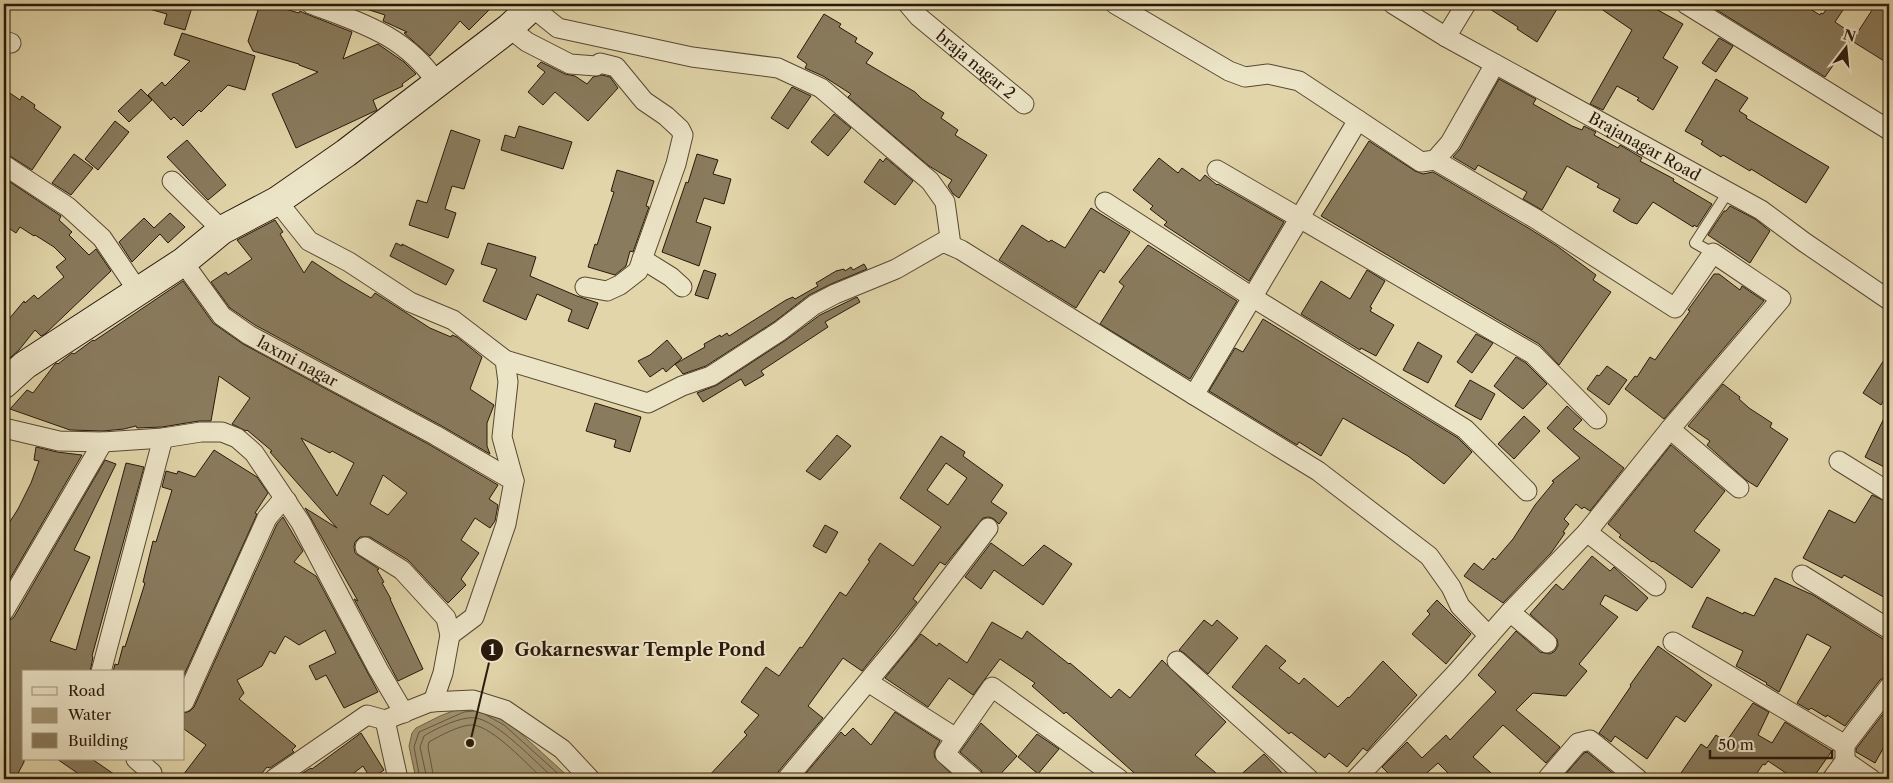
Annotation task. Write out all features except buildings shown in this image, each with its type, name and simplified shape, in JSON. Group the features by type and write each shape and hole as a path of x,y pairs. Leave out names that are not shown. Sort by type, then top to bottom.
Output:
{"street":[{"path":"311,4 366,25 399,42 427,68 438,83"},
{"name":"braja nagar 2","path":"908,4 919,17 1024,104"},
{"path":"1115,4 1229,72 1245,77 1268,74 1299,81 1421,162 1435,160 1536,219 1675,308 1712,253 1781,299 1670,429 1587,532 1510,612 1456,673 1356,779"},
{"name":"Brajanagar Road","path":"1393,4 1446,37 1761,210 1889,300"},
{"path":"1446,37 1466,4"},
{"path":"1686,4 1889,130"},
{"path":"4,384 25,365 183,262 222,230 277,200 346,152 509,28 534,6 558,28 692,57 778,68 821,88 930,181 945,202 951,245"},
{"path":"509,28 527,42 570,64 596,66 600,63 616,66 644,101 660,111 680,129 682,134 680,150 638,271 620,285 607,291 585,287"},
{"path":"1435,160 1450,143 1495,64"},
{"path":"1194,396 1358,120"},
{"path":"4,165 68,206 102,238 138,291"},
{"path":"1217,170 1533,354 1597,419"},
{"path":"172,181 222,230"},
{"path":"277,200 309,241 349,262 410,302 453,320 504,360 648,403 682,386 711,376 780,331 814,305 835,294 896,269 943,242 961,250 1318,471 1429,556 1451,587 1460,606 1489,636"},
{"path":"1105,202 1252,297 1465,430 1527,491"},
{"path":"642,259 671,277 682,287"},
{"name":"laxmi nagar","path":"183,262 222,316 249,335 435,434 514,481"},
{"path":"450,635 474,617 506,524 514,481 502,437 508,382 504,360"},
{"path":"4,428 59,441 103,442 163,438 201,432 222,432 237,438 254,453 301,524 378,669 404,713"},
{"path":"1670,429 1739,488"},
{"path":"102,670 163,438"},
{"path":"4,611 103,442"},
{"path":"1839,461 1889,492"},
{"path":"185,700 267,518 279,504 287,501"},
{"path":"787,779 903,640 988,528"},
{"path":"1587,532 1656,586"},
{"path":"365,547 402,570 446,618 450,635 443,673 433,702"},
{"path":"1802,575 1889,629"},
{"path":"1510,612 1547,643"},
{"path":"1673,642 1845,753 1871,779"},
{"path":"1177,661 1309,779"},
{"path":"868,682 956,738"},
{"path":"974,779 945,754 992,687 1119,779"},
{"path":"1832,779 1845,753 1889,687"},
{"path":"277,778 367,715 385,720 433,702 473,700 505,710 562,749 590,779"},
{"path":"385,720 398,779"},
{"path":"1547,779 1578,743 1590,740 1638,779"},
{"path":"138,760 155,770"}],"lane":[{"path":"1712,253 1695,243 1728,192"}],"water":[{"path":"478,706 507,721 571,779 416,779 409,746 412,733 416,728 463,707"}],"place":[{"name":"Gokarneswar Temple Pond","path":"470,743"}]}
